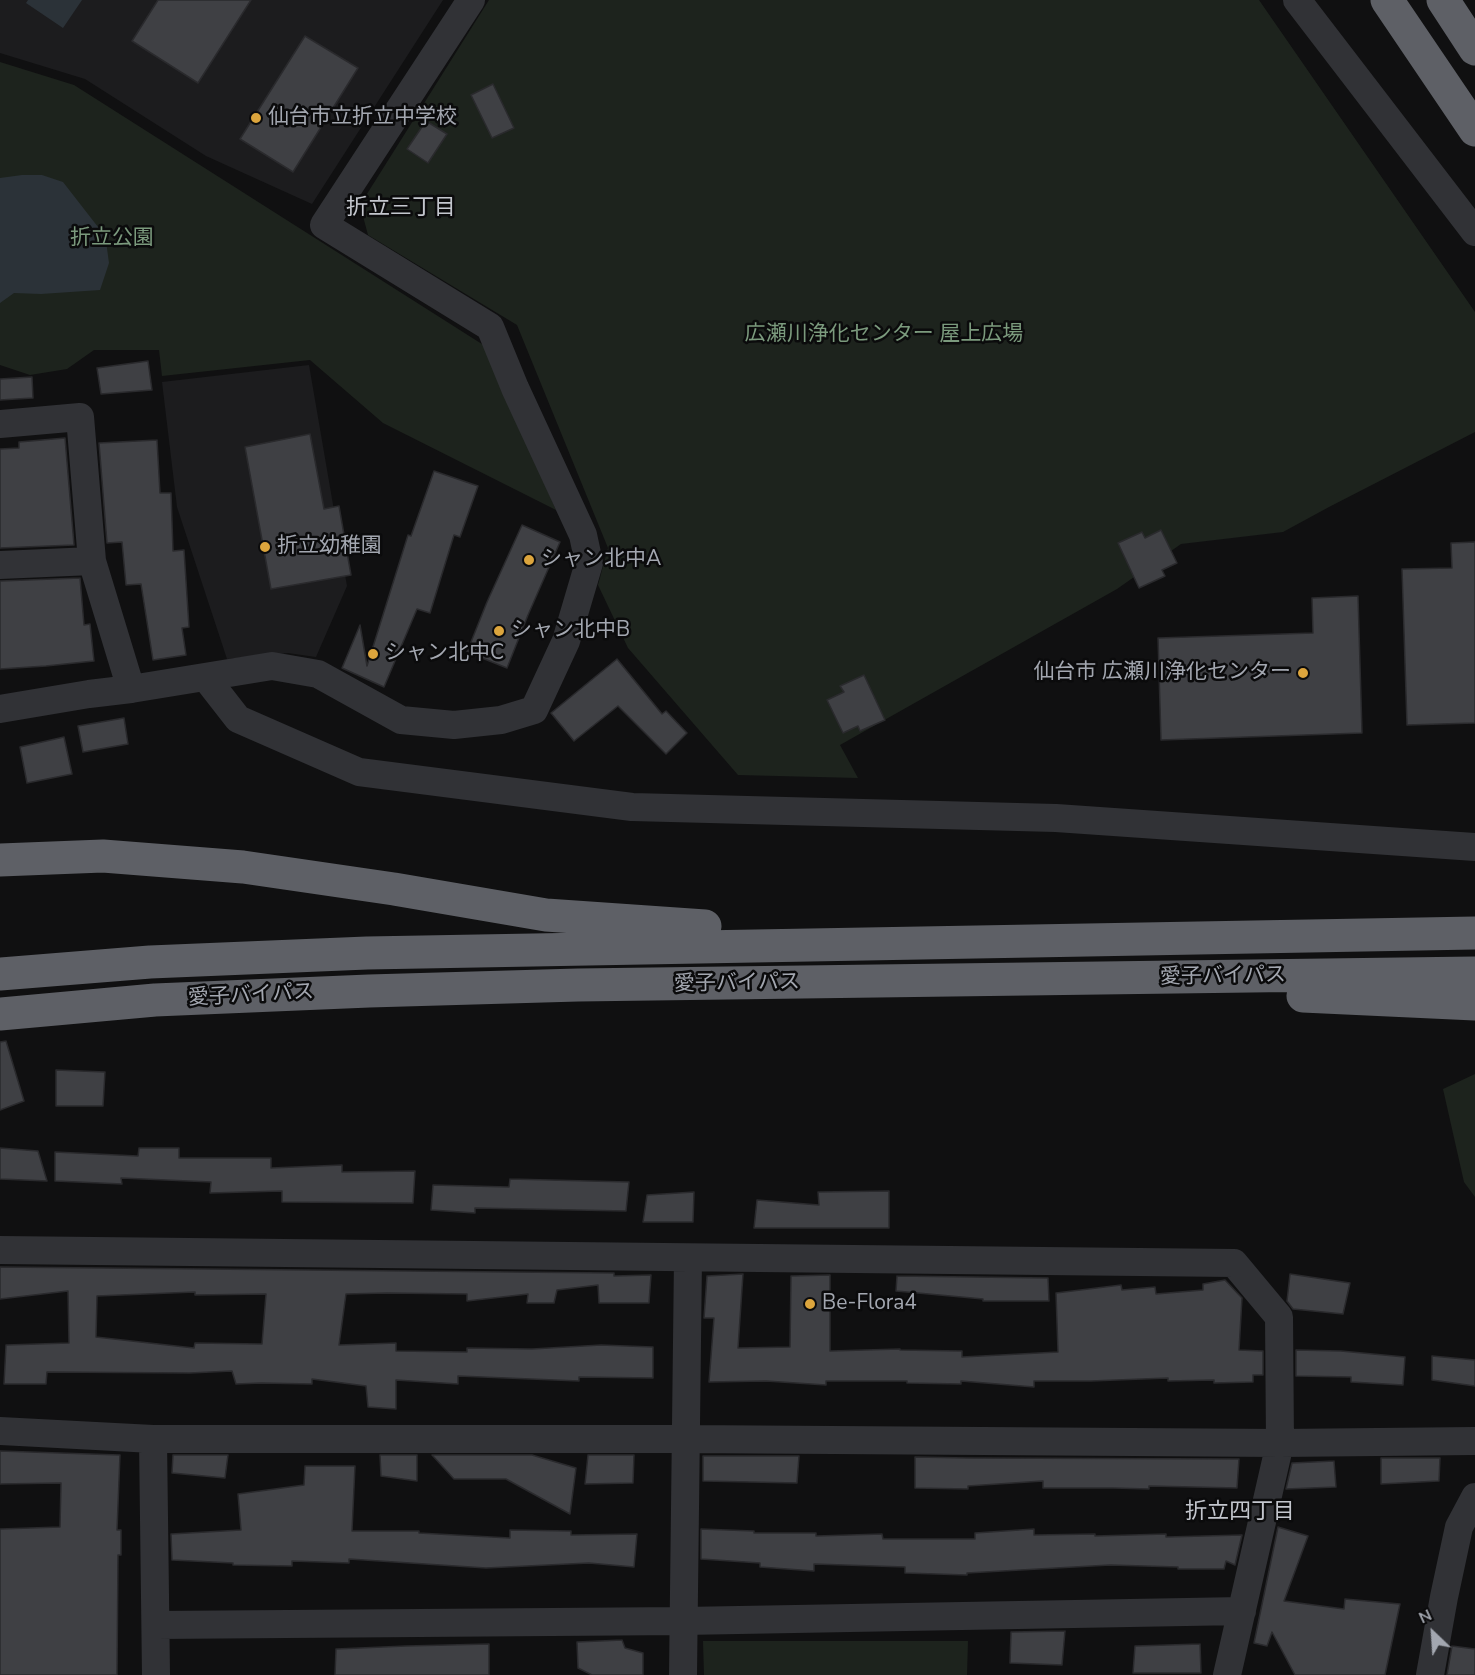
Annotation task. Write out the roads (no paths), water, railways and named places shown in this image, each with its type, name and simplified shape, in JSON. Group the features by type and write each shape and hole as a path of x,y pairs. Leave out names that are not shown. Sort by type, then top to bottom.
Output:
{"highway":[{"path":"1387,0 1475,130"},
{"path":"1443,0 1475,49"},
{"path":"0,860 103,856 243,867 394,889 546,915 689,926 876,929 1160,929 1310,936"},
{"name":"愛子バイパス","path":"0,974 150,962 367,953 1475,933"},
{"name":"愛子バイパス","path":"0,1014 155,1000 357,991 578,985 1475,973"},
{"path":"786,984 922,994 1242,992 1475,1004"}],"street":[{"path":"0,710 272,666 318,674 401,720 454,725 501,720 534,710 566,641 589,563 583,535 515,388 490,327 324,225 471,0"},
{"path":"1297,0 1475,232"},
{"path":"0,424 80,417 92,561 131,689"},
{"path":"0,565 92,561"},
{"path":"206,678 238,720 359,772 632,807 1056,818 1475,847"},
{"path":"0,1250 1234,1263 1279,1317 1280,1443 1227,1675"},
{"path":"683,1675 688,1258"},
{"path":"0,1431 153,1439 685,1439 1280,1443 1475,1441"},
{"path":"153,1439 156,1675"},
{"path":"1430,1675 1459,1527 1475,1497"},
{"path":"156,1625 683,1621 1242,1611"}],"place":[{"name":"仙台市立折立中学校","path":"256,118"},
{"name":"折立幼稚園","path":"265,547"},
{"name":"シャン北中A","path":"529,560"},
{"name":"シャン北中B","path":"499,631"},
{"name":"シャン北中C","path":"373,654"},
{"name":"仙台市 広瀬川浄化センター","path":"1303,673"},
{"name":"Be-Flora4","path":"810,1304"}],"district":[{"name":"折立三丁目","path":"401,209"},
{"name":"折立四丁目","path":"1240,1513"}],"park label":[{"name":"折立公園","path":"112,239"},
{"name":"広瀬川浄化センター 屋上広場","path":"884,335"}]}
